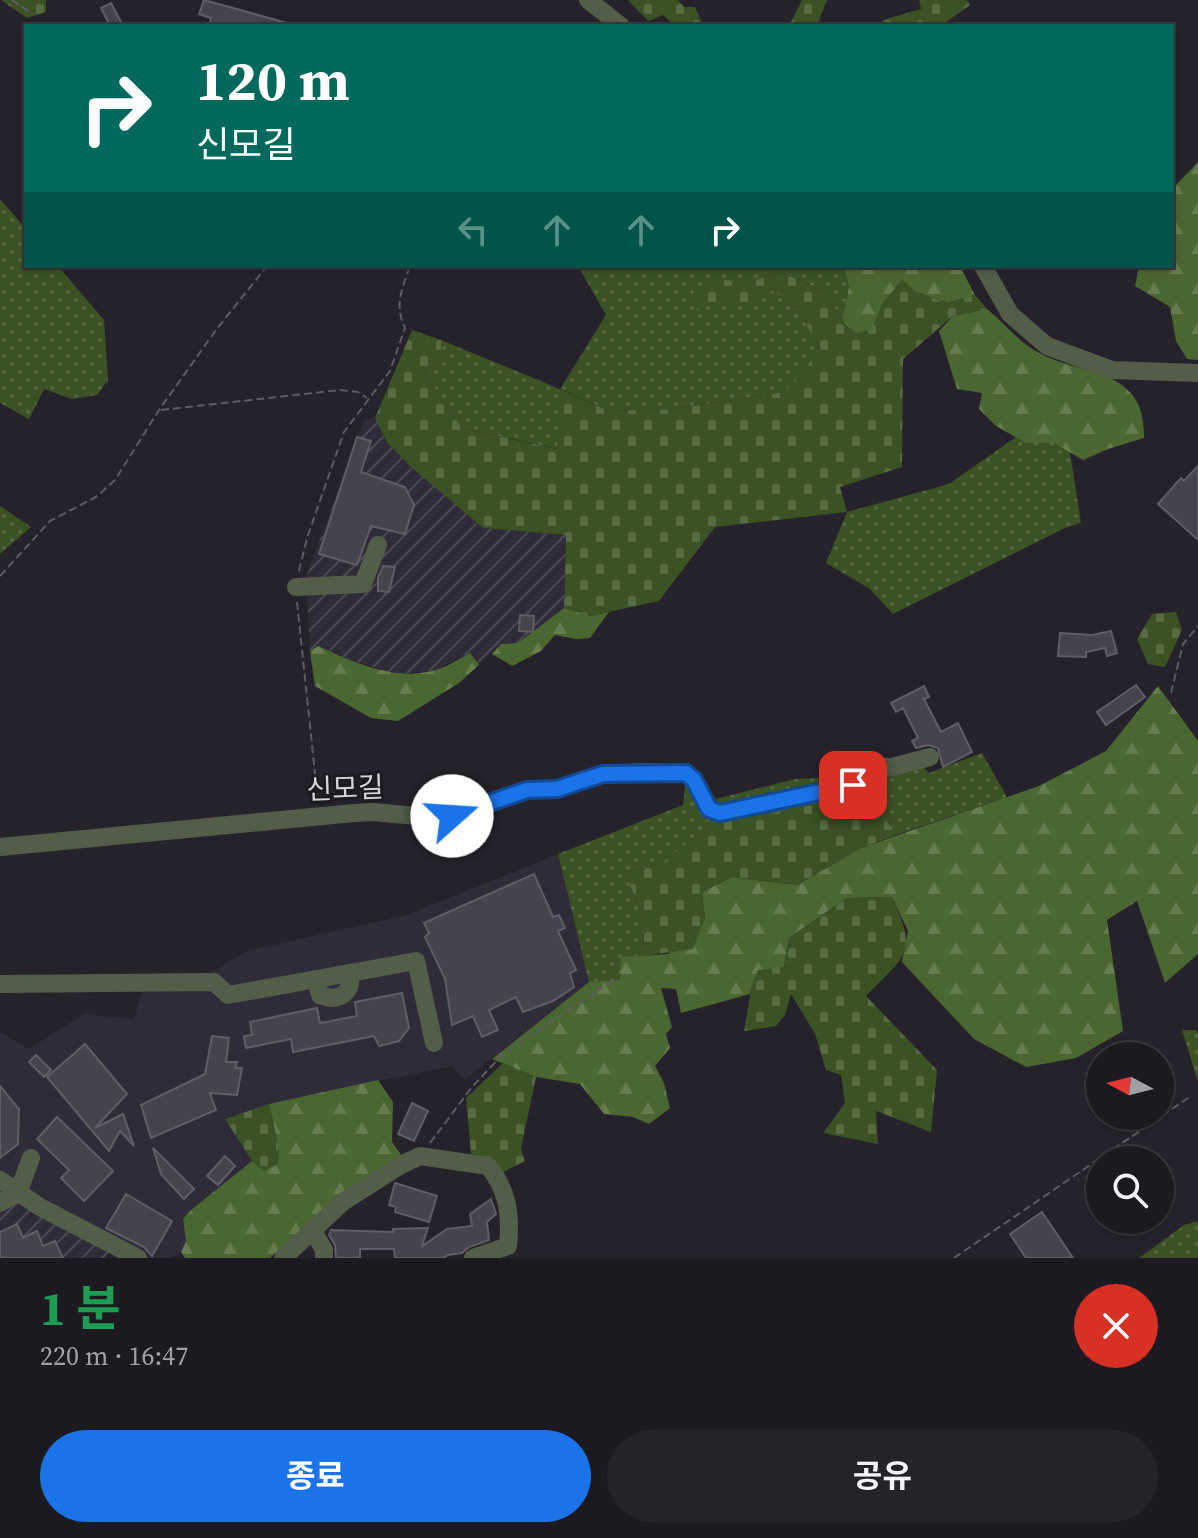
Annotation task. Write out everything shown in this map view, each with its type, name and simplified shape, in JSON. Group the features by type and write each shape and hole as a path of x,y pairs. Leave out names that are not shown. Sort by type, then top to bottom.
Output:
{"street":[{"path":"588,0 618,24"},
{"path":"984,268 1010,314 1047,346 1112,370 1198,373"},
{"path":"296,587 363,584 378,545"},
{"name":"신모길","path":"0,847 320,815 373,812 439,818 527,790 557,789 603,774 686,773 694,780 709,809 720,813 853,785 863,767 892,767 930,757"},
{"path":"0,984 214,982 228,995 416,961 434,1043"},
{"path":"283,1258 343,1202 420,1156 488,1166 500,1181 507,1204 508,1246 473,1258"},
{"path":"0,1203 18,1193 31,1158"},
{"path":"0,1180 18,1193 138,1258"},
{"path":"313,1231 324,1250 324,1258"}],"path":[{"path":"12,0 30,12"},
{"path":"0,576 50,521 96,497 115,480 159,410 265,268"},
{"path":"320,815 296,587 307,538 344,432 390,371 401,343 405,328 399,314 398,300 409,268"},
{"path":"159,410 340,390 358,392 368,399"},
{"path":"1171,693 1183,644 1198,626"},
{"path":"420,1156 472,1087 503,1054 614,980"},
{"path":"954,1258 1191,1096"}],"shaded area":[{"path":"375,418 387,442 483,528 566,535 564,608 518,643 501,644 479,665 469,653 435,671 395,674 319,646 310,651 306,577 364,420"},
{"path":"558,854 589,982 464,1080 452,1066 269,1104 226,1119 252,1161 183,1219 186,1241 181,1252 170,1258 122,1258 0,1181 0,1032 29,1049 84,1014 134,1019 142,992 212,972 246,951 407,915"},
{"path":"0,1173 111,1249 105,1258 0,1258"}],"green space":[{"path":"1,0 46,0 46,12 27,18"},
{"path":"628,0 678,0 684,7 695,7 702,24 673,24 663,15 648,21"},
{"path":"802,0 827,0 818,24 790,24"},
{"path":"919,0 967,0 970,5 944,24 881,24 883,20 921,9"},
{"path":"1198,162 1198,360 1187,359 1176,341 1170,307 1135,286 1139,268 1174,268 1174,189"},
{"path":"0,199 24,227 24,268 60,268 104,320 108,380 97,395 72,399 44,389 29,419 0,403"},
{"path":"579,268 844,268 849,287 842,321 826,292 781,272 746,283 721,280 693,293 699,310 714,300 733,300 774,290 801,316 821,349 786,392 675,409 609,411 561,389 558,449 462,428 423,371 441,363 441,340 560,389 606,315"},
{"path":"844,268 961,268 975,295 948,303 916,292 883,303 872,330 856,334 842,321 849,287"},
{"path":"781,272 826,292 842,321 856,334 872,329 883,303 902,279 916,292 948,303 975,295 987,309 953,316 903,359 902,467 840,487 847,512 715,527 659,601 590,616 564,608 566,535 483,528 410,466 387,442 375,418 412,330 441,340 441,363 423,371 462,428 557,449 560,389 609,411 675,409 785,392 821,349 801,316 774,290 746,309 733,302 722,301 698,311 693,293 721,279 746,283"},
{"path":"987,309 1039,353 1124,386 1135,398 1142,415 1144,438 1083,460 1054,443 1026,443 996,426 979,409 982,393 957,389 939,331 953,316"},
{"path":"1016,437 1026,443 1054,443 1070,452 1081,523 1065,528 893,614 870,589 826,563 847,512 949,484"},
{"path":"0,506 31,527 0,554"},
{"path":"564,608 590,616 609,612 590,638 555,635 541,651 512,666 492,654 501,644 518,643"},
{"path":"1176,612 1182,630 1165,667 1148,664 1137,639 1152,614"},
{"path":"318,646 360,664 405,674 435,670 470,653 479,665 459,683 398,721 371,718 315,686 310,651"},
{"path":"1158,686 1198,741 1198,954 1165,983 1137,901 1107,920 1123,1031 1104,1042 1086,1042 1086,1052 1076,1058 1026,1067 974,1039 902,962 908,931 892,897 847,898 789,938 784,967 752,985 750,994 681,1013 676,989 661,988 672,1027 666,1034 670,1048 655,1066 664,1083 670,1108 649,1124 633,1117 604,1114 580,1084 536,1077 492,1059 589,982 620,980 621,957 668,954 705,918 702,892 732,877 797,885 861,848 1039,786 1106,751"},
{"path":"982,753 1007,797 899,834 869,804 711,825 662,863 625,872 644,921 643,956 621,957 621,981 589,982 558,854 683,805 688,762 716,799 795,779 835,777 860,785 922,765 929,773"},
{"path":"843,799 869,804 899,834 861,848 797,885 732,877 702,892 705,918 693,949 643,956 644,921 625,872 662,863 711,825"},
{"path":"892,897 905,931 904,953 866,996 937,1070 931,1132 876,1111 878,1144 823,1133 845,1103 841,1075 826,1070 815,1034 791,994 785,1015 776,1026 744,1031 752,985 758,970 784,967 789,938 847,898"},
{"path":"1182,1030 1196,1030 1198,1034 1198,1082"},
{"path":"503,1063 536,1077 521,1149 525,1161 500,1174 494,1164 471,1154 466,1098"},
{"path":"378,1080 393,1102 392,1142 402,1156 294,1236 270,1258 185,1258 181,1252 186,1241 183,1219 252,1161 264,1170 279,1149 269,1104"},
{"path":"269,1104 279,1149 278,1164 264,1171 252,1161 225,1119"},
{"path":"1198,1221 1198,1258 1139,1258 1174,1234 1184,1225"}],"building":[{"path":"204,0 287,23 210,24 211,18 199,14"},
{"path":"111,3 122,24 109,24 101,8"},
{"path":"357,437 371,441 361,472 405,487 414,505 405,534 371,526 357,565 319,554"},
{"path":"1198,466 1198,540 1158,504 1181,478 1184,481"},
{"path":"383,566 395,567 389,592 378,591 378,578"},
{"path":"520,615 534,616 533,632 519,631"},
{"path":"1111,631 1117,653 1107,656 1105,648 1086,652 1086,657 1058,656 1060,633 1092,635"},
{"path":"1136,685 1145,697 1106,725 1097,712"},
{"path":"924,686 929,697 924,699 941,732 958,723 972,752 943,767 938,748 928,745 916,748 912,741 918,738 903,708 896,712 891,703"},
{"path":"534,874 553,917 559,915 565,928 558,931 576,970 570,973 574,987 553,1001 523,1012 516,997 489,1010 498,1030 482,1037 473,1016 452,1025 445,979 425,937 429,933 424,923"},
{"path":"402,993 409,1028 399,1041 379,1046 374,1036 293,1052 291,1039 246,1048 244,1036 252,1035 250,1022 317,1008 320,1023 357,1016 355,1002"},
{"path":"212,1036 229,1038 226,1062 237,1062 235,1068 242,1068 237,1095 210,1093 216,1110 151,1138 141,1105 205,1074"},
{"path":"85,1044 127,1094 95,1128 123,1114 134,1146 120,1131 109,1151 47,1077"},
{"path":"36,1055 51,1070 44,1077 29,1062"},
{"path":"0,1086 19,1109 18,1144 0,1158"},
{"path":"412,1103 428,1111 414,1141 398,1134"},
{"path":"57,1117 113,1171 84,1201 61,1178 69,1170 37,1139"},
{"path":"153,1148 194,1189 184,1199 161,1174"},
{"path":"225,1156 235,1166 218,1185 207,1176"},
{"path":"395,1183 437,1196 429,1222 395,1212 396,1207 389,1205"},
{"path":"126,1194 172,1221 152,1256 144,1247 106,1228"},
{"path":"491,1199 496,1214 487,1222 489,1240 443,1258 395,1258 394,1249 360,1249 360,1258 336,1258 335,1245 329,1235 331,1230 393,1232 393,1229 428,1228 422,1246 447,1229 472,1226 470,1214"},
{"path":"1042,1212 1073,1258 1026,1258 1010,1234"},
{"path":"17,1224 23,1238 37,1231 43,1246 55,1241 63,1258 0,1258 0,1232"}],"route":[{"path":"452,816 527,790 557,789 603,774 686,773 694,780 709,809 720,813 853,785"}]}
